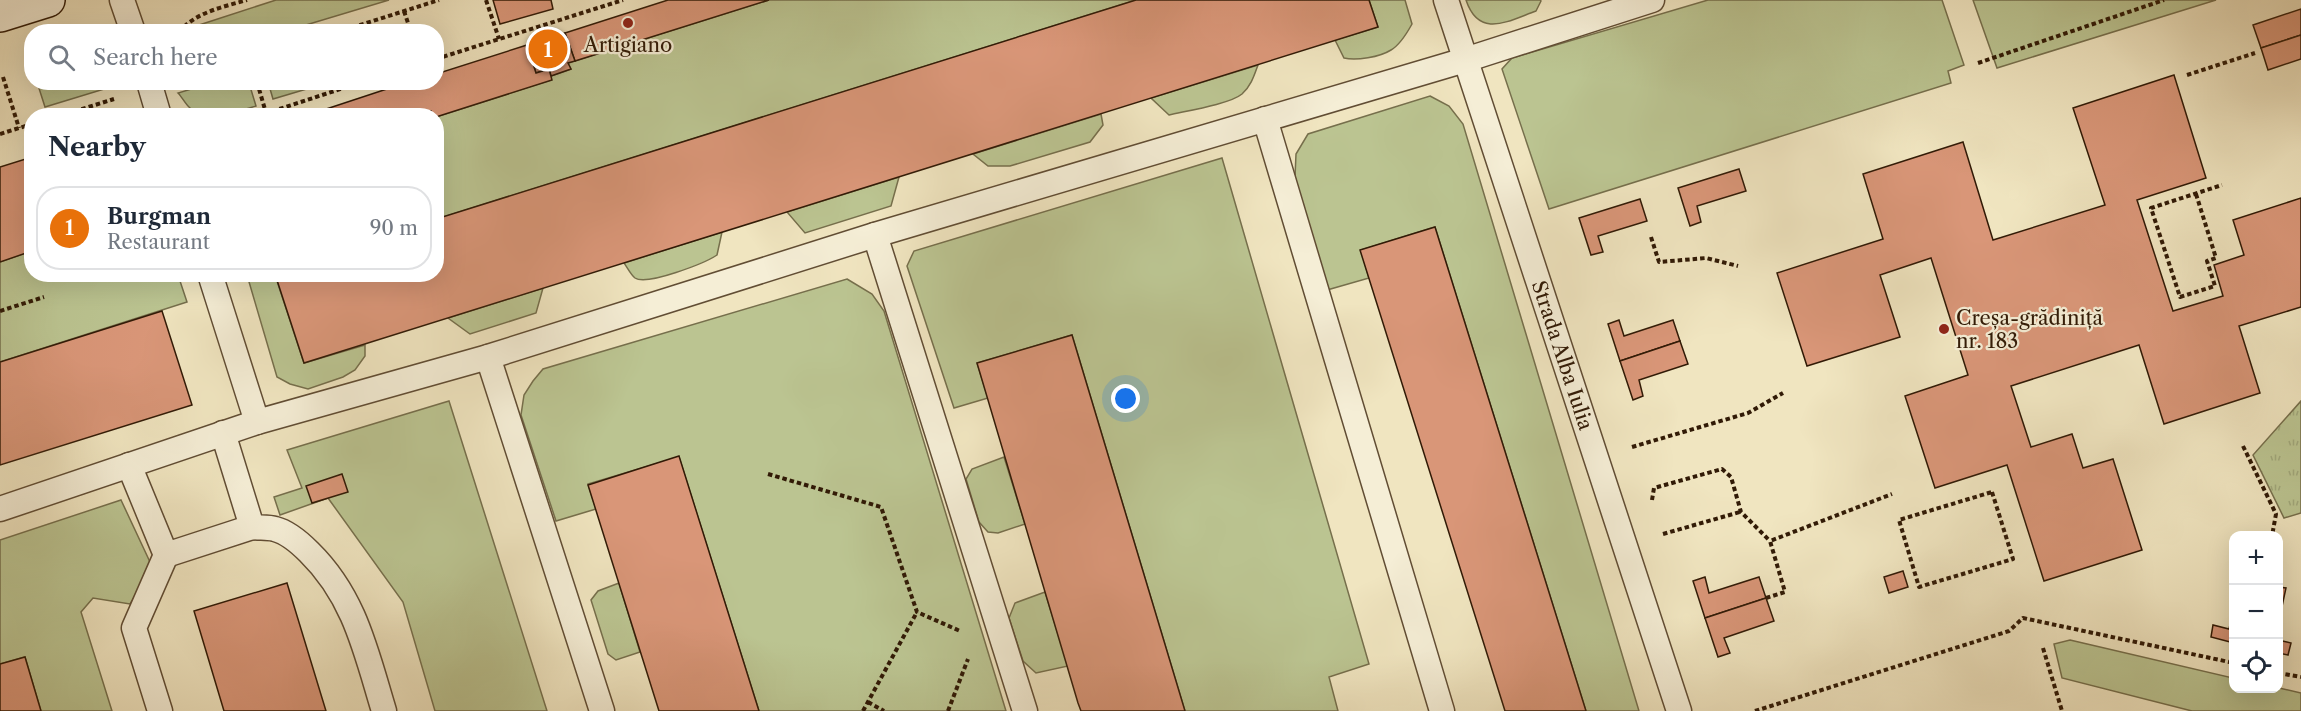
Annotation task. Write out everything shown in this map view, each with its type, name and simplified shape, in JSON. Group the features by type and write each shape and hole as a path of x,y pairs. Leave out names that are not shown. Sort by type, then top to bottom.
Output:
{"main road":[{"path":"0,15 48,0"}],"lane":[{"path":"123,0 130,24"},
{"name":"Strada Alba Iulia","path":"1446,0 1679,711"},
{"path":"0,509 257,422 488,357 875,235 1465,60 1652,0"},
{"path":"151,90 157,108"},
{"path":"1265,119 1442,711"},
{"path":"875,235 1025,711"},
{"path":"213,282 257,422"},
{"path":"488,357 602,711"},
{"path":"223,433 252,527"},
{"path":"129,465 166,555 134,628 160,711"},
{"path":"166,555 252,527 276,529 298,542 327,569 351,610 384,711"}],"path":[{"path":"186,24 212,10 247,0"},
{"path":"364,24 439,0"},
{"path":"486,0 499,39"},
{"path":"444,56 623,0"},
{"path":"1978,63 2164,0"},
{"path":"405,11 409,24"},
{"path":"2187,75 2255,53"},
{"path":"3,77 19,128"},
{"path":"259,90 265,108"},
{"path":"280,108 333,90"},
{"path":"0,135 24,126"},
{"path":"2196,194 2216,258 2207,261 2215,286 2180,297 2151,208 2222,185"},
{"path":"1651,237 1659,262 1706,258 1738,266"},
{"path":"0,311 44,297"},
{"path":"1596,458 1748,413 1783,393"},
{"path":"2243,446 2276,514 2273,531"},
{"path":"1654,506 1651,497 1654,488 1722,470 1731,477 1741,512 1770,541 1785,592 1766,598"},
{"path":"768,474 881,507 917,612 1007,653"},
{"path":"1992,492 2013,559 1974,570 1919,587 1899,520 1992,492"},
{"path":"1770,541 1892,494"},
{"path":"1663,534 1741,512"},
{"path":"1660,525 1667,545"},
{"path":"862,711 917,612"},
{"path":"1755,711 2009,631 2024,618 2229,662"},
{"path":"948,711 977,639"},
{"path":"2043,648 2062,711"},
{"path":"2283,674 2301,678"},
{"path":"868,702 884,711"}],"green space":[{"path":"276,0 389,0 309,24 202,24"},
{"path":"769,0 1136,0 444,217 444,114 551,80 551,76 571,69 568,63"},
{"path":"1369,0 1405,0 1412,24 1400,42 1386,52 1361,59 1344,58 1335,40 1378,27"},
{"path":"1466,0 1541,1 1536,11 1495,24 1478,20"},
{"path":"1708,0 1942,0 1964,65 1948,71 1951,83 1549,209 1502,69 1512,58"},
{"path":"1973,0 2216,0 1997,68"},
{"path":"1258,65 1254,77 1242,94 1218,104 1169,115 1151,98"},
{"path":"40,90 101,90 45,107"},
{"path":"188,90 251,90 256,106 250,108 190,108 178,93"},
{"path":"270,90 303,90 273,99"},
{"path":"1430,96 1449,106 1463,124 1639,711 1586,711 1435,227 1361,250 1369,278 1327,290 1295,177 1296,154 1308,134"},
{"path":"1101,114 1103,125 1090,142 1010,166 988,166 973,154"},
{"path":"1222,158 1369,664 1329,677 1338,711 1185,711 1072,335 977,363 988,398 954,408 907,266 914,251"},
{"path":"899,177 891,206 805,233 787,212"},
{"path":"722,232 717,255 676,272 641,280 634,277 624,263"},
{"path":"24,253 24,282 180,282 187,302 0,362 0,262"},
{"path":"847,279 872,294 884,311 1006,711 759,711 679,457 588,484 596,509 556,521 521,415 524,395 543,369"},
{"path":"249,282 277,282 304,363 365,345 365,356 355,370 343,377 308,389 290,384 277,377"},
{"path":"543,288 536,313 470,334 448,318"},
{"path":"449,401 547,711 435,711 403,602 328,498 280,515 274,497 302,488 287,450"},
{"path":"2301,401 2301,513 2284,518 2253,455"},
{"path":"1004,457 1025,524 998,533 988,532 979,522 966,479 972,469"},
{"path":"121,500 150,562 143,584 130,604 93,598 81,612 112,711 41,711 25,657 0,664 0,540"},
{"path":"619,583 640,652 616,660 608,654 591,600 598,591"},
{"path":"1045,592 1068,666 1036,673 1023,661 1009,618 1015,603"},
{"path":"2070,640 2229,677 2229,693 2283,693 2283,689 2301,693 2301,711 2192,711 2062,678 2054,644"}],"building":[{"path":"493,0 551,0 553,9 500,24"},
{"path":"668,0 769,0 575,61 565,33"},
{"path":"1136,0 1369,0 1378,27 304,363 278,282 444,282 444,216"},
{"path":"2301,9 2301,35 2261,48 2253,25"},
{"path":"565,33 575,61 568,63 571,69 551,76 549,69 536,73 527,45"},
{"path":"2301,35 2301,59 2268,70 2261,48"},
{"path":"527,45 536,73 549,69 552,80 444,114 444,108 329,108 384,90 444,90 444,71"},
{"path":"2174,75 2206,178 2137,200 2173,311 2223,296 2214,265 2244,255 2233,220 2301,198 2301,307 2239,326 2260,393 2164,424 2139,345 2011,386 2031,447 2072,434 2083,468 2113,459 2142,550 2044,581 2007,465 1935,488 1905,396 1968,375 1931,258 1880,275 1900,337 1807,366 1777,273 1883,239 1863,174 1963,142 1993,240 2105,205 2073,108"},
{"path":"24,160 24,254 0,262 0,167"},
{"path":"1739,169 1746,191 1697,206 1701,222 1690,226 1678,188"},
{"path":"1640,199 1647,221 1598,236 1603,252 1591,255 1579,218"},
{"path":"1435,227 1586,711 1505,711 1360,250"},
{"path":"162,311 192,405 0,465 0,362"},
{"path":"1619,320 1624,336 1673,320 1680,341 1620,361 1608,324"},
{"path":"1072,335 1185,711 1081,711 1078,703 977,363"},
{"path":"1680,341 1688,364 1639,380 1643,396 1633,400 1620,361"},
{"path":"679,456 759,711 659,711 609,552 588,485"},
{"path":"342,474 348,492 312,503 306,486"},
{"path":"1903,571 1908,587 1889,593 1884,577"},
{"path":"1705,577 1709,593 1759,577 1766,598 1705,618 1693,581"},
{"path":"287,583 326,711 224,711 194,611"},
{"path":"1766,598 1774,621 1724,638 1730,653 1718,657 1705,618"},
{"path":"2213,625 2229,629 2229,642 2211,637"},
{"path":"2283,641 2291,643 2288,655 2283,654"},
{"path":"25,657 41,711 0,711 0,664"}],"place":[{"name":"Artigiano","path":"628,23"},
{"name":"Burgman","path":"548,49"},
{"name":"Creșa-grădiniță nr. 183","path":"1944,329"}]}
